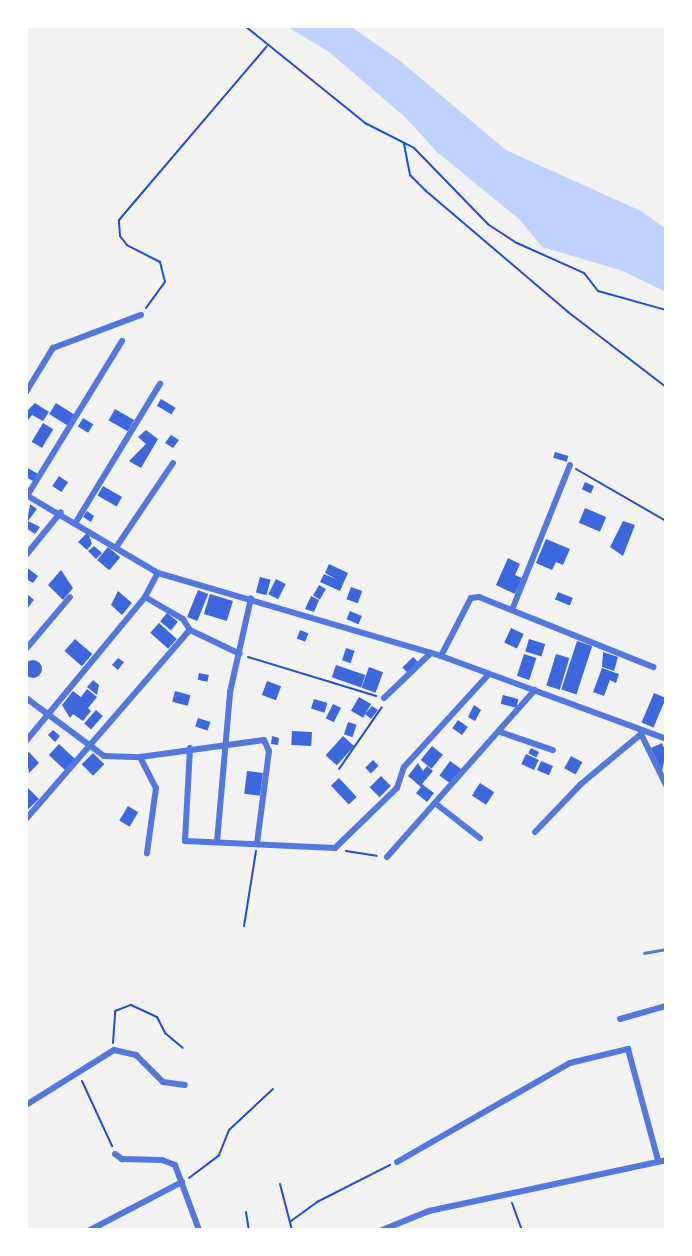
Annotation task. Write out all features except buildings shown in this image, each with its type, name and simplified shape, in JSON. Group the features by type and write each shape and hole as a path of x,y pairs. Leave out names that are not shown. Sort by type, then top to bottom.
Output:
{"street":[{"path":"26,392 53,348 141,315"},
{"path":"122,341 27,495 61,512 158,573 251,598 368,638 440,656 535,690 641,734 666,739"},
{"path":"76,522 160,384"},
{"path":"117,546 173,463"},
{"path":"512,610 570,465"},
{"path":"26,555 61,512"},
{"path":"26,741 145,597 158,573"},
{"path":"26,649 70,597"},
{"path":"145,597 183,619 190,630 240,654"},
{"path":"217,842 230,692 251,598"},
{"path":"440,656 471,598 512,610 653,667"},
{"path":"26,819 190,630"},
{"path":"384,698 430,653"},
{"path":"190,748 185,841 335,848 397,788 404,767 489,674"},
{"path":"387,857 535,690"},
{"path":"26,698 104,756 140,757 190,748 264,740 269,744 257,843"},
{"path":"500,732 554,750"},
{"path":"641,734 666,785"},
{"path":"535,832 582,784 641,734"},
{"path":"140,757 156,788 147,853"},
{"path":"435,803 480,838"},
{"path":"620,1019 666,1006"},
{"path":"382,1230 429,1211 593,1179 662,1160 628,1049 570,1063 397,1162"},
{"path":"26,1105 114,1050 136,1055 163,1082 185,1085"},
{"path":"116,1154 122,1159 169,1161 182,1182 199,1230"},
{"path":"90,1230 182,1182"}],"lane":[{"path":"644,953 666,949"}],"path":[{"path":"245,26 365,123 404,143 447,178 478,215 517,243 584,273 598,291 666,310"},
{"path":"141,315 164,282 160,262 127,244 120,236 119,220 267,45"},
{"path":"404,143 410,176 426,191 568,312 666,387"},
{"path":"570,465 666,521"},
{"path":"240,654 384,698 380,714 339,769"},
{"path":"244,926 257,843"},
{"path":"335,848 387,857"},
{"path":"114,1050 111,1019 115,1011 131,1005 157,1017 165,1033 183,1048"},
{"path":"78,1072 116,1154"},
{"path":"182,1182 219,1154 229,1130 273,1089"},
{"path":"290,1221 317,1202 397,1162"},
{"path":"280,1184 292,1230"},
{"path":"509,1196 522,1230"},
{"path":"246,1212 249,1230"}],"water":[{"path":"286,26 350,26 399,60 506,150 641,211 666,229 666,292 623,271 542,247 519,219 437,152 405,117 329,52"}]}
